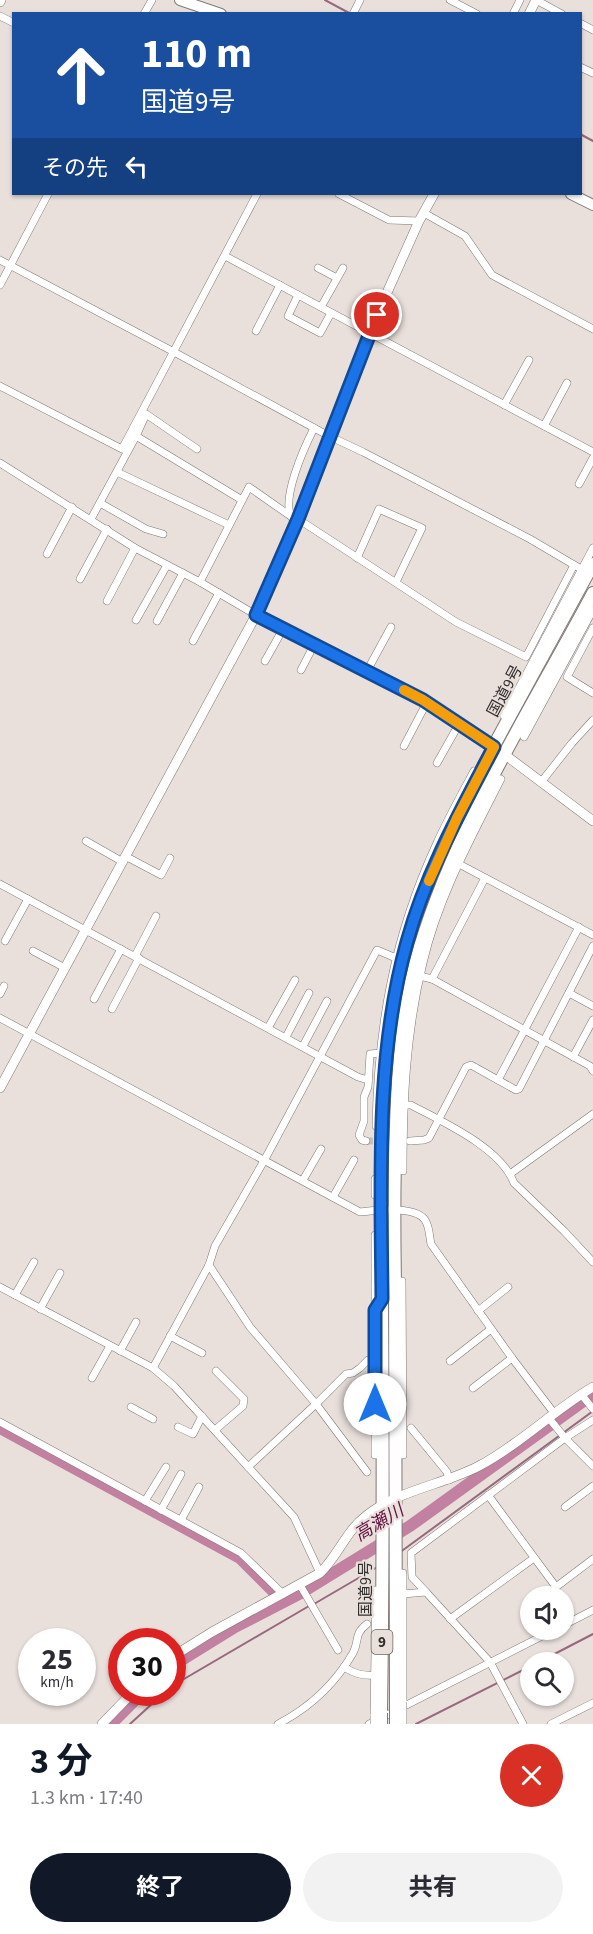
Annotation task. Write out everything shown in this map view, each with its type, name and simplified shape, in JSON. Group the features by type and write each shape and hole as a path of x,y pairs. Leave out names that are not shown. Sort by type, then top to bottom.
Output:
{"highway":[{"name":"国道9号","path":"396,1724 399,1704 397,1579 389,1520 389,1416 382,1299 387,1210 399,1131 409,990 428,921 454,856 484,796 514,703 587,566"},
{"name":"国道9号","path":"389,1416 399,1281 379,1178 384,1075 389,1028 407,941 452,821 544,684 592,604"},
{"name":"国道9号","path":"377,1719 378,1596 397,1579"}],"main road":[{"path":"180,0 215,12"},
{"path":"573,195 593,206"}],"street":[{"path":"450,0 473,12"},
{"path":"536,0 558,12"},
{"path":"0,285 47,195"},
{"path":"0,386 122,449 143,415 256,195"},
{"path":"341,195 390,220 422,217 465,236 492,275 593,329"},
{"path":"0,1088 256,615 369,333 433,195"},
{"path":"225,256 592,450"},
{"path":"0,260 174,351 329,436 483,514 574,565 587,566 593,548"},
{"path":"318,268 337,278"},
{"path":"321,308 343,268"},
{"path":"256,331 280,285"},
{"path":"298,295 288,316 320,333 331,313"},
{"path":"504,405 529,360"},
{"path":"544,426 567,383"},
{"path":"143,415 146,414 197,449"},
{"path":"91,519 136,436 143,415"},
{"path":"294,517 294,474 314,428"},
{"path":"136,436 242,500"},
{"path":"579,484 593,458"},
{"path":"0,463 135,548 256,615 427,702 499,751 593,821"},
{"path":"117,472 229,525"},
{"path":"200,582 249,488 456,622 526,657 574,565"},
{"path":"100,503 146,529 163,534"},
{"path":"47,554 72,507"},
{"path":"357,558 379,508 422,528 396,582"},
{"path":"80,579 107,530"},
{"path":"107,601 135,548"},
{"path":"136,620 167,565"},
{"path":"157,621 183,573"},
{"path":"193,641 219,593"},
{"path":"524,736 556,678 592,604"},
{"path":"367,671 391,627"},
{"path":"593,628 567,677 593,693"},
{"path":"265,662 283,629"},
{"path":"301,670 314,645"},
{"path":"544,684 556,678"},
{"path":"404,746 427,702"},
{"path":"500,723 514,703"},
{"path":"542,782 593,720"},
{"path":"437,763 459,724"},
{"path":"375,1195 379,1178 377,1090 389,984 418,888 474,771"},
{"path":"403,1171 399,1131 404,1105 403,1056 420,976 431,935 459,864 501,779"},
{"path":"484,796 485,810"},
{"path":"86,841 161,875 170,858"},
{"path":"459,864 593,935"},
{"path":"432,979 485,878"},
{"path":"0,884 358,1077 368,1080"},
{"path":"5,941 28,899"},
{"path":"112,1009 156,916"},
{"path":"428,921 431,935"},
{"path":"498,1080 579,927"},
{"path":"410,1141 429,1138 466,1067 471,1065 516,1090 519,1089 593,946"},
{"path":"94,999 121,949"},
{"path":"153,1368 209,1265 216,1246 377,950 396,958"},
{"path":"33,951 65,968"},
{"path":"420,976 432,979 590,1066 593,1071"},
{"path":"268,1028 295,980"},
{"path":"0,994 4,986"},
{"path":"286,1037 309,993"},
{"path":"569,993 593,1006"},
{"path":"303,1046 327,1001"},
{"path":"0,1018 360,1212 387,1210 414,1212 422,1215 429,1229 431,1244 512,1358 565,1438 593,1466"},
{"path":"573,1057 593,1020"},
{"path":"366,1141 362,1140 359,1135 364,1121 364,1097 368,1087 370,1053 380,1053"},
{"path":"404,1105 411,1106 467,1135 496,1158 510,1174 514,1183 593,1262"},
{"path":"510,1174 593,1114"},
{"path":"303,1180 321,1149"},
{"path":"333,1197 354,1160"},
{"path":"375,1235 375,1455"},
{"path":"15,1295 34,1262"},
{"path":"209,1265 250,1327 315,1404 367,1472"},
{"path":"40,1309 60,1273"},
{"path":"399,1281 402,1293 403,1455"},
{"path":"0,1287 153,1368 174,1386 294,1517 320,1573"},
{"path":"478,1311 508,1287"},
{"path":"375,1310 382,1299"},
{"path":"120,1351 136,1322"},
{"path":"450,1361 491,1329"},
{"path":"170,1336 202,1353"},
{"path":"92,1378 110,1346"},
{"path":"473,1388 512,1358"},
{"path":"248,1467 346,1374 353,1373 368,1360 375,1360"},
{"path":"215,1430 243,1406 243,1399 216,1371"},
{"path":"186,1648 320,1573 328,1565 352,1528 367,1515 389,1502 482,1465 593,1387"},
{"path":"581,1394 593,1409"},
{"path":"375,1404 389,1416 403,1401"},
{"path":"131,1407 153,1419"},
{"path":"178,1427 193,1434 202,1416"},
{"path":"523,1724 490,1662 412,1577 411,1553 565,1438 593,1420"},
{"path":"0,1422 241,1553 283,1594"},
{"path":"411,1428 447,1472 449,1480"},
{"path":"146,1501 166,1467"},
{"path":"162,1510 181,1474"},
{"path":"181,1520 199,1486"},
{"path":"565,1508 593,1486"},
{"path":"488,1495 556,1587 593,1559"},
{"path":"450,1619 534,1558"},
{"path":"397,1579 426,1592"},
{"path":"300,1585 338,1650"},
{"path":"377,1719 375,1675 378,1596"},
{"path":"574,1620 593,1610"},
{"path":"278,1724 296,1714 323,1693 344,1667 355,1649 359,1630 367,1624"},
{"path":"369,1724 534,1640"},
{"path":"344,1667 364,1676 375,1675"},
{"path":"551,1724 593,1703"},
{"path":"399,1704 403,1724"},
{"path":"102,1724 119,1706"}],"waterway":[{"path":"325,0 347,12"},
{"path":"582,135 593,141"},
{"name":"高瀬川","path":"186,1657 235,1627 301,1593 410,1526 593,1394"},
{"path":"399,1553 593,1411"},
{"path":"0,1428 240,1558 283,1601"},
{"path":"314,1604 379,1566"},
{"path":"186,1678 309,1606"},
{"path":"558,1652 593,1634"},
{"path":"416,1724 520,1672"},
{"name":"高瀬川","path":"111,1724 129,1706"},
{"path":"130,1724 150,1706"}],"tunnel":[{"path":"366,1141 399,1141"}],"slow traffic":[{"path":"404,690 494,747 440,853 429,881"}],"route":[{"path":"375,1404 375,1310 382,1299 384,1075 389,1028 407,941 423,895 440,853 494,747 423,700 256,615 298,519 377,315"}]}
